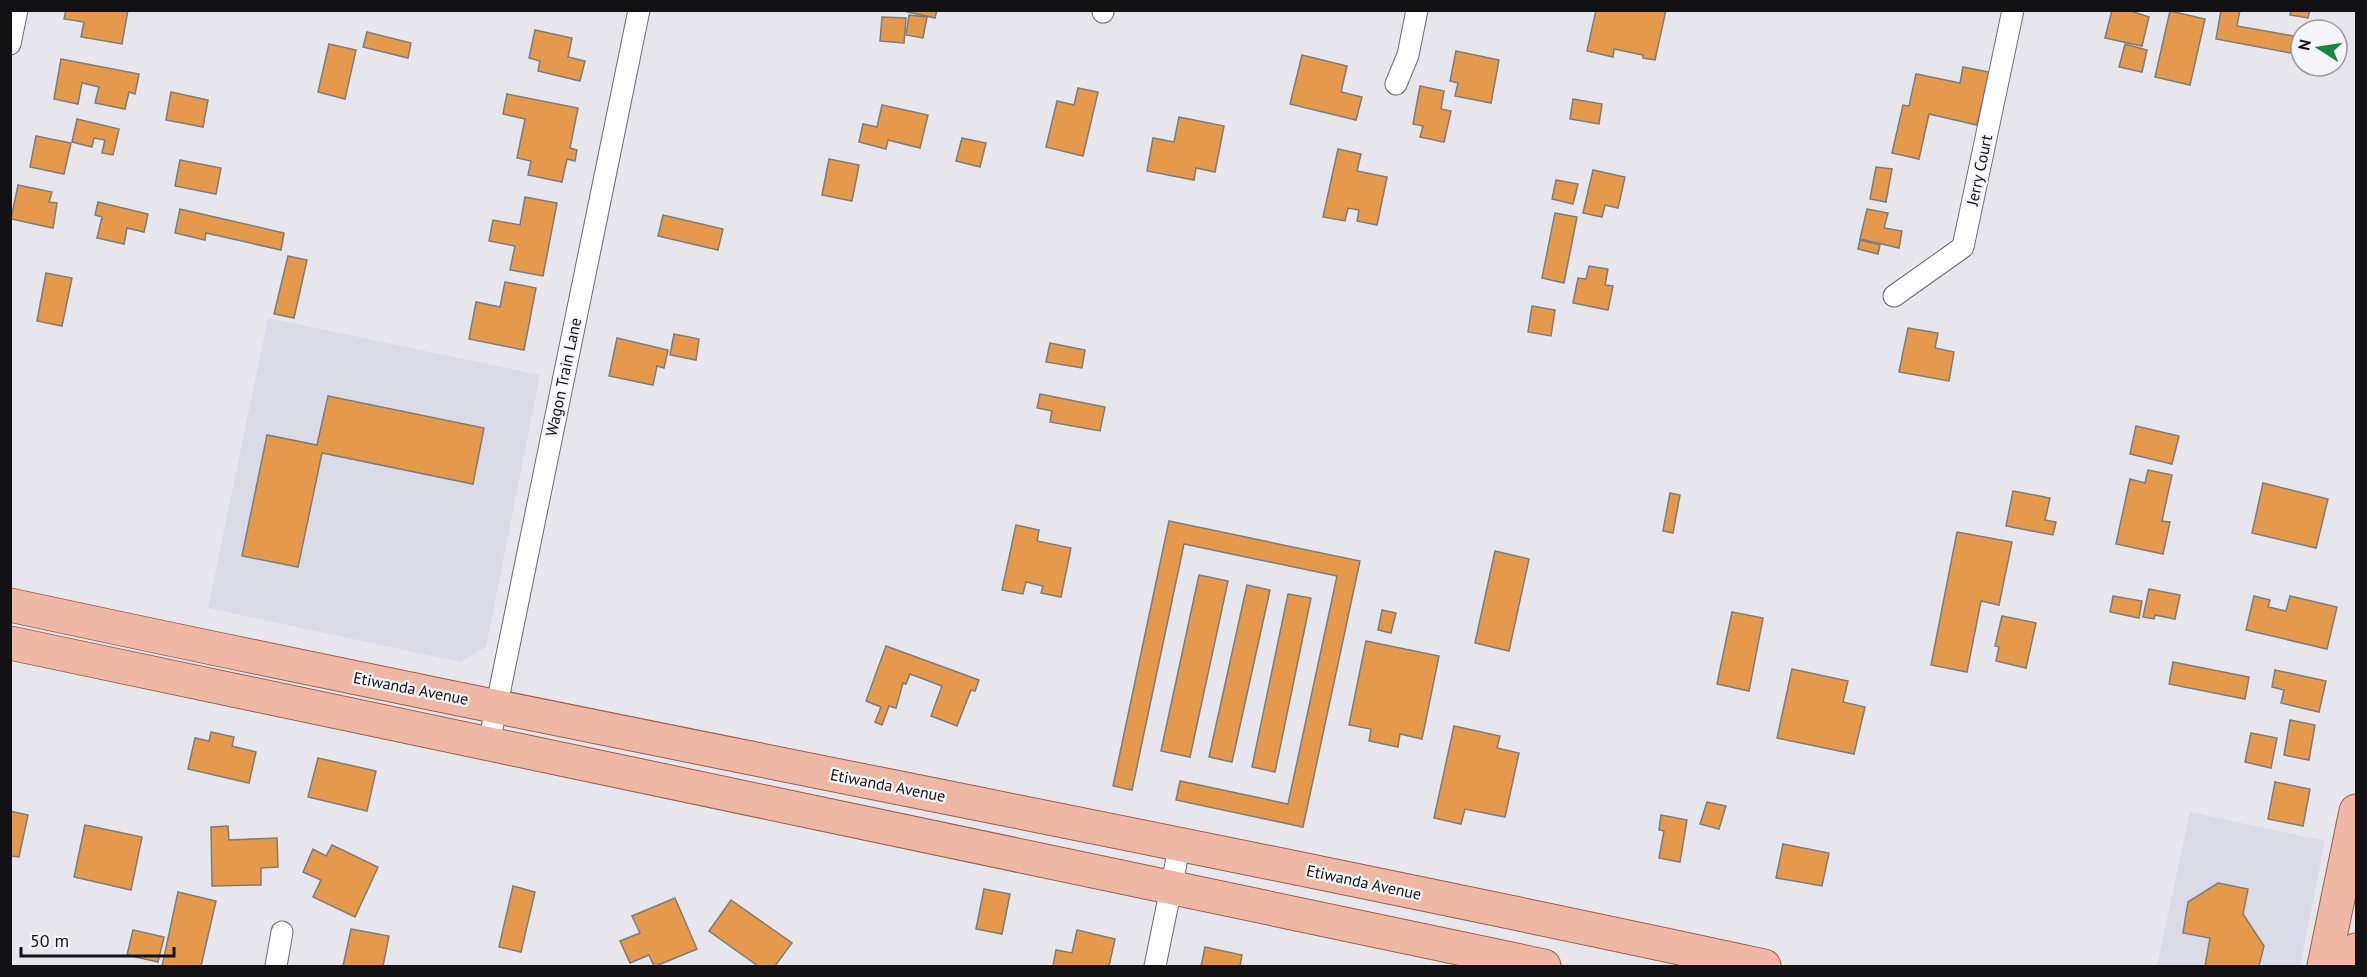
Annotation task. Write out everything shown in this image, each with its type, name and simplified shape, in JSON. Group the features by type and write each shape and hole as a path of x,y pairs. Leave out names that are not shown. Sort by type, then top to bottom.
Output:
{"main road":[{"name":"Etiwanda Avenue","path":"10,605 214,649 1180,844 1764,966"},
{"path":"10,643 1544,966"},
{"path":"2325,966 2356,811"},
{"path":"2353,966 2356,950"}],"street":[{"path":"10,44 17,10"},
{"name":"Wagon Train Lane","path":"489,743 639,10"},
{"path":"1396,84 1408,55 1417,10"},
{"name":"Jerry Court","path":"1894,296 1962,247 2013,10"},
{"path":"1155,966 1180,844"},
{"path":"276,966 282,932"}],"shaded area":[{"path":"268,318 540,375 486,647 460,662 208,608"},
{"path":"2190,812 2325,841 2300,966 2157,966"}],"building":[{"path":"66,10 128,10 122,44 81,37 84,22 64,19"},
{"path":"899,10 937,10 935,18"},
{"path":"1596,10 1666,10 1655,60 1614,49 1613,57 1587,51"},
{"path":"2112,10 2128,10 2149,17 2142,46 2105,38"},
{"path":"2221,10 2240,10 2237,26 2289,35 2289,53 2216,39"},
{"path":"2291,10 2310,10 2308,18 2290,15"},
{"path":"2170,11 2205,19 2190,85 2155,77"},
{"path":"909,15 927,17 923,38 906,35"},
{"path":"882,17 906,18 904,43 880,41"},
{"path":"535,30 572,38 568,57 585,61 580,81 538,71 540,61 529,58"},
{"path":"367,32 411,43 408,58 363,47"},
{"path":"329,44 356,50 345,99 318,92"},
{"path":"2125,44 2147,50 2142,72 2119,67"},
{"path":"1456,51 1499,60 1491,103 1455,96 1458,83 1450,81"},
{"path":"1302,55 1347,66 1341,92 1362,97 1356,120 1290,104"},
{"path":"61,59 139,74 135,94 129,92 125,109 95,103 99,87 82,83 78,104 54,99"},
{"path":"1963,67 1989,72 1977,125 1929,114 1919,159 1892,153 1903,105 1909,106 1916,74 1960,83"},
{"path":"1420,86 1444,91 1441,109 1451,111 1444,142 1420,137 1423,126 1413,124"},
{"path":"1078,88 1098,92 1083,156 1046,147 1057,101 1074,105"},
{"path":"171,92 208,100 203,127 166,120"},
{"path":"507,94 578,108 570,148 577,150 575,161 567,159 562,182 528,175 531,161 517,158 525,119 503,114"},
{"path":"1573,99 1602,104 1599,124 1570,119"},
{"path":"882,105 928,115 920,148 888,140 886,149 859,142 863,124 877,127"},
{"path":"1179,117 1224,126 1215,172 1196,168 1194,180 1147,171 1153,138 1174,142"},
{"path":"77,119 119,129 113,155 102,153 105,140 94,138 92,147 72,142"},
{"path":"36,136 71,143 64,174 30,167"},
{"path":"962,138 986,143 980,167 956,161"},
{"path":"1338,149 1361,154 1357,171 1387,177 1377,225 1357,221 1359,210 1348,208 1345,221 1323,217"},
{"path":"829,159 859,165 852,201 822,195"},
{"path":"180,160 221,168 216,194 175,186"},
{"path":"1876,167 1892,169 1886,202 1870,199"},
{"path":"1593,170 1625,177 1618,208 1605,205 1602,217 1583,213"},
{"path":"1556,180 1578,184 1573,204 1552,199"},
{"path":"18,185 52,192 49,202 57,203 53,228 11,219"},
{"path":"525,197 557,203 543,276 510,270 515,246 489,241 493,220 520,225"},
{"path":"98,202 148,214 144,232 127,228 124,244 97,238 102,217 95,215"},
{"path":"180,209 284,233 281,250 206,233 205,240 175,233"},
{"path":"1867,209 1888,213 1884,228 1902,231 1899,248 1860,239"},
{"path":"1555,213 1577,217 1564,283 1542,278"},
{"path":"663,215 723,229 718,250 658,236"},
{"path":"1860,240 1880,245 1878,254 1858,249"},
{"path":"288,256 307,260 294,318 274,314"},
{"path":"1589,266 1608,269 1605,285 1613,286 1608,310 1573,303 1578,278 1586,279"},
{"path":"46,273 72,278 62,326 37,321"},
{"path":"505,282 536,288 524,350 469,339 476,302 500,307"},
{"path":"1532,306 1555,310 1551,336 1528,332"},
{"path":"1908,328 1938,333 1935,348 1954,352 1949,381 1899,372"},
{"path":"674,334 699,339 696,360 670,355"},
{"path":"617,338 668,350 664,368 657,366 653,385 609,376"},
{"path":"1050,343 1085,350 1082,368 1046,362"},
{"path":"1040,394 1105,407 1100,431 1050,422 1052,411 1037,408"},
{"path":"328,396 484,428 473,484 322,453 298,567 242,556 267,435 317,445"},
{"path":"2136,426 2179,436 2172,464 2130,454"},
{"path":"2148,470 2172,475 2162,521 2170,522 2163,554 2116,544 2130,479 2145,483"},
{"path":"2263,483 2328,499 2316,548 2252,533"},
{"path":"2013,491 2050,498 2045,520 2056,522 2053,535 2006,526"},
{"path":"1670,493 1680,495 1673,533 1663,531"},
{"path":"1169,521 1360,561 1303,827 1176,800 1180,781 1288,804 1337,576 1184,544 1132,790 1113,786"},
{"path":"1016,525 1039,530 1037,541 1071,548 1061,597 1041,593 1043,586 1026,582 1023,594 1002,590"},
{"path":"1957,532 2012,542 1999,605 1981,601 1967,672 1931,665"},
{"path":"1495,551 1529,559 1509,651 1475,643"},
{"path":"1199,575 1228,581 1190,757 1161,751"},
{"path":"1247,585 1270,590 1232,762 1209,757"},
{"path":"2149,589 2180,595 2175,619 2155,615 2154,619 2143,617"},
{"path":"1288,594 1311,598 1275,772 1252,767"},
{"path":"2113,596 2142,601 2139,618 2110,612"},
{"path":"2254,596 2270,600 2268,607 2286,611 2290,596 2337,607 2327,649 2246,630"},
{"path":"1382,610 1396,613 1391,633 1378,630"},
{"path":"1732,612 1763,618 1749,691 1717,684"},
{"path":"2002,616 2036,623 2026,668 1996,661 1999,647 1995,646"},
{"path":"1366,641 1439,656 1422,739 1400,734 1398,747 1369,741 1371,729 1349,725"},
{"path":"886,646 979,680 975,691 971,690 957,726 931,716 942,686 910,674 906,684 903,683 896,708 889,706 882,725 875,722 881,707 866,701"},
{"path":"2173,662 2249,677 2245,699 2169,684"},
{"path":"1792,669 1848,681 1843,702 1865,707 1854,754 1777,738"},
{"path":"2275,670 2326,681 2319,712 2281,703 2284,690 2272,687"},
{"path":"2290,720 2315,725 2309,760 2284,755"},
{"path":"1454,726 1500,736 1497,748 1519,753 1505,817 1465,809 1461,824 1434,818"},
{"path":"211,732 234,737 232,746 256,752 249,783 188,769 195,738 209,741"},
{"path":"2251,733 2277,738 2271,768 2245,762"},
{"path":"318,758 376,771 367,811 308,797"},
{"path":"2275,782 2310,789 2303,826 2268,819"},
{"path":"1707,802 1726,806 1719,829 1700,824"},
{"path":"10,811 28,815 19,857 10,856"},
{"path":"1661,815 1687,820 1680,862 1659,858 1664,831 1659,830"},
{"path":"85,825 142,837 131,890 74,877"},
{"path":"228,826 229,840 277,838 278,867 261,868 261,885 212,886 211,827"},
{"path":"1783,844 1829,853 1822,886 1776,878"},
{"path":"332,845 378,867 355,917 313,897 321,880 303,872 313,849 326,856"},
{"path":"2218,883 2248,889 2243,914 2264,946 2259,966 2205,966 2210,938 2183,933 2188,902"},
{"path":"513,886 535,892 521,952 499,947"},
{"path":"984,889 1010,894 1002,934 976,929"},
{"path":"178,892 216,901 201,966 162,966"},
{"path":"675,898 697,949 656,966 649,955 630,963 620,941 640,933 632,916"},
{"path":"731,900 792,943 775,966 758,966 709,931"},
{"path":"351,929 389,936 383,966 343,966"},
{"path":"133,930 164,937 158,962 127,955"},
{"path":"1077,930 1115,939 1109,966 1053,966 1056,950 1072,953"},
{"path":"1205,947 1242,955 1240,966 1201,966"}]}
